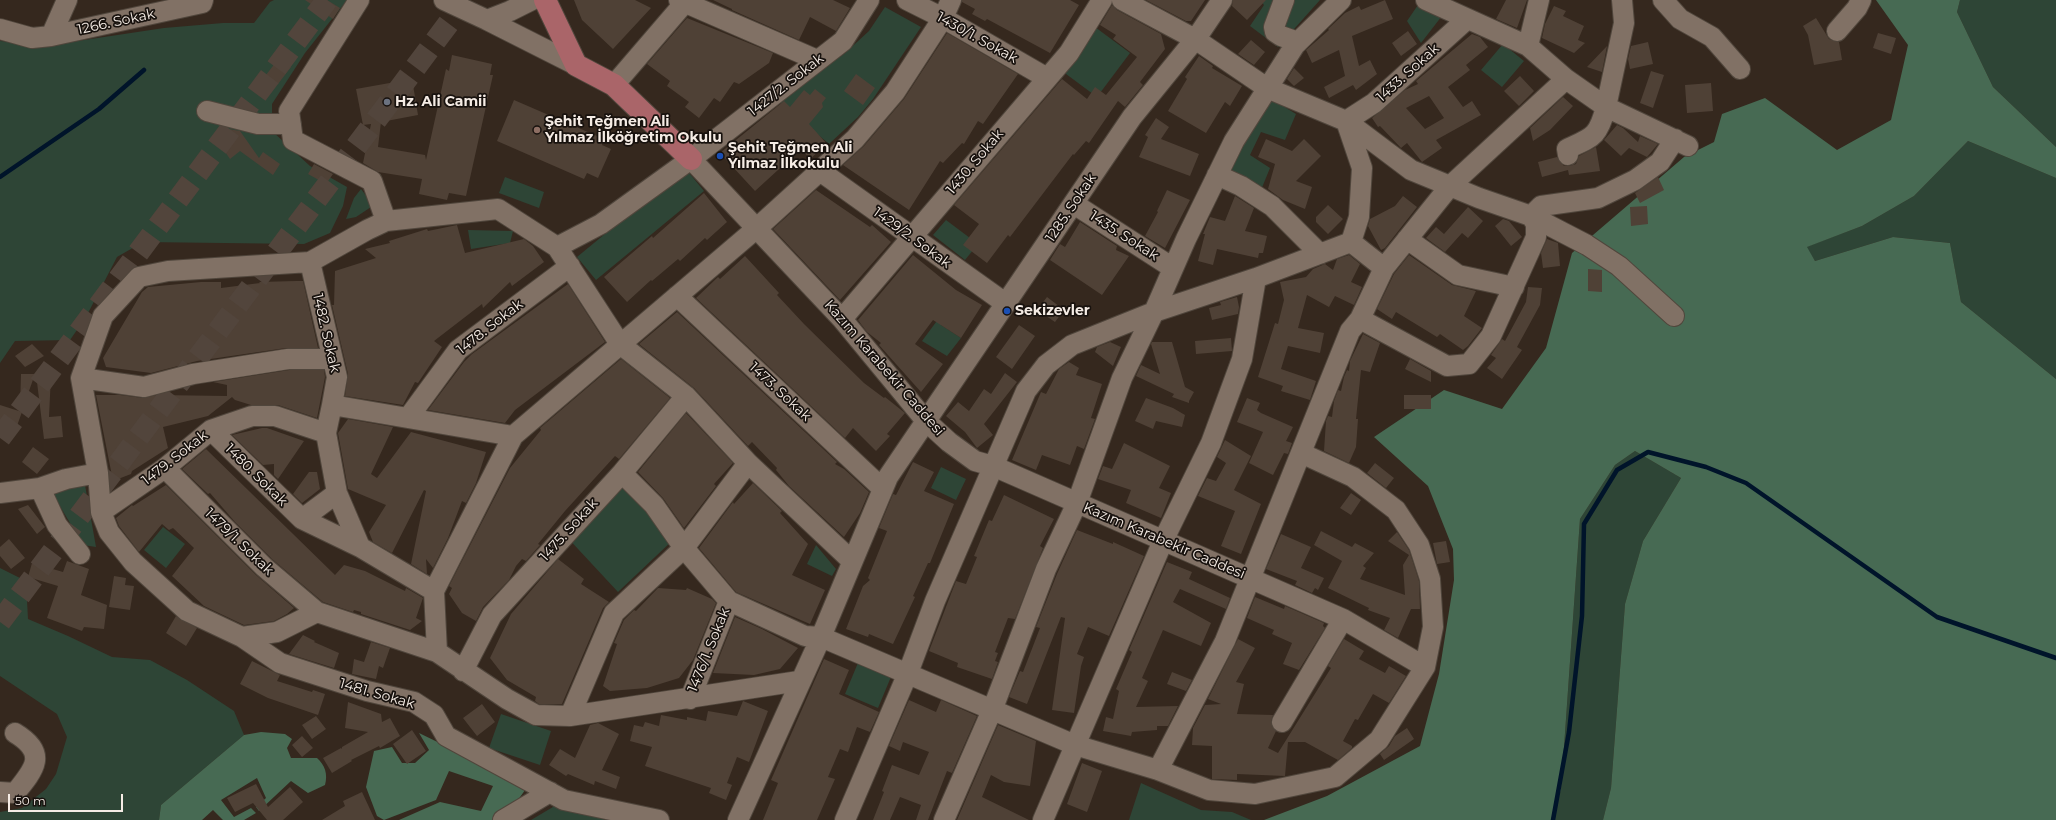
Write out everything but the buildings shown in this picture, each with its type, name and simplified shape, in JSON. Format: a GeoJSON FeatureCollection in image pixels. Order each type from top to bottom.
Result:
{"type":"FeatureCollection","features":[{"type":"Feature","properties":{"kind":"main road"},"geometry":{"type":"LineString","coordinates":[[545,0],[576,65]]}},
{"type":"Feature","properties":{"kind":"main road","name":"Kazım Karabekir Caddesi"},"geometry":{"type":"LineString","coordinates":[[576,65],[614,85],[691,159]]}},
{"type":"Feature","properties":{"kind":"street"},"geometry":{"type":"LineString","coordinates":[[51,36],[67,0]]}},
{"type":"Feature","properties":{"kind":"street"},"geometry":{"type":"LineString","coordinates":[[359,0],[289,111],[293,140],[372,181],[386,221]]}},
{"type":"Feature","properties":{"kind":"street"},"geometry":{"type":"LineString","coordinates":[[444,0],[576,65]]}},
{"type":"Feature","properties":{"kind":"street"},"geometry":{"type":"LineString","coordinates":[[487,20],[532,0]]}},
{"type":"Feature","properties":{"kind":"street","name":"1427/2. Sokak"},"geometry":{"type":"LineString","coordinates":[[557,247],[601,224],[691,159],[843,41],[869,0]]}},
{"type":"Feature","properties":{"kind":"street","name":"1430/1. Sokak"},"geometry":{"type":"LineString","coordinates":[[907,0],[943,18],[1047,78]]}},
{"type":"Feature","properties":{"kind":"street"},"geometry":{"type":"LineString","coordinates":[[437,652],[434,591],[514,436],[757,228],[855,139],[895,92],[943,18],[951,0]]}},
{"type":"Feature","properties":{"kind":"street","name":"1430. Sokak"},"geometry":{"type":"LineString","coordinates":[[842,319],[1069,53],[1102,0]]}},
{"type":"Feature","properties":{"kind":"street"},"geometry":{"type":"LineString","coordinates":[[1122,0],[1195,40],[1267,88],[1346,121],[1411,170],[1531,216],[1587,245],[1619,266],[1674,316]]}},
{"type":"Feature","properties":{"kind":"street","name":"1285. Sokak"},"geometry":{"type":"LineString","coordinates":[[738,820],[799,681],[821,637],[888,477],[1132,117],[1195,40],[1222,0]]}},
{"type":"Feature","properties":{"kind":"street"},"geometry":{"type":"LineString","coordinates":[[1284,0],[1274,27],[1275,32],[1298,42]]}},
{"type":"Feature","properties":{"kind":"street"},"geometry":{"type":"LineString","coordinates":[[944,820],[992,708],[1046,569],[1077,504],[1122,378],[1217,175],[1234,141],[1298,42],[1341,0]]}},
{"type":"Feature","properties":{"kind":"street"},"geometry":{"type":"LineString","coordinates":[[1426,0],[1466,20],[1528,46],[1566,79],[1606,107],[1682,143],[1660,162],[1635,180],[1598,198],[1542,206],[1531,216]]}},
{"type":"Feature","properties":{"kind":"street"},"geometry":{"type":"LineString","coordinates":[[1528,46],[1539,0]]}},
{"type":"Feature","properties":{"kind":"street"},"geometry":{"type":"LineString","coordinates":[[1568,155],[1567,149],[1584,143],[1602,122],[1624,23],[1622,0]]}},
{"type":"Feature","properties":{"kind":"street"},"geometry":{"type":"LineString","coordinates":[[1663,0],[1680,19],[1712,37],[1740,69]]}},
{"type":"Feature","properties":{"kind":"street"},"geometry":{"type":"LineString","coordinates":[[1837,31],[1858,8],[1861,0]]}},
{"type":"Feature","properties":{"kind":"street","name":"1266. Sokak"},"geometry":{"type":"LineString","coordinates":[[0,29],[32,38],[51,36],[206,1]]}},
{"type":"Feature","properties":{"kind":"street"},"geometry":{"type":"LineString","coordinates":[[614,85],[683,1],[817,60]]}},
{"type":"Feature","properties":{"kind":"street","name":"1433. Sokak"},"geometry":{"type":"LineString","coordinates":[[1346,121],[1374,103],[1466,20]]}},
{"type":"Feature","properties":{"kind":"street"},"geometry":{"type":"LineString","coordinates":[[1158,770],[1225,640],[1350,331],[1360,319],[1384,268],[1450,186],[1566,79]]}},
{"type":"Feature","properties":{"kind":"street"},"geometry":{"type":"LineString","coordinates":[[207,111],[258,124],[291,124]]}},
{"type":"Feature","properties":{"kind":"street"},"geometry":{"type":"LineString","coordinates":[[1346,121],[1362,168],[1359,217],[1351,242]]}},
{"type":"Feature","properties":{"kind":"street","name":"Kazım Karabekir Caddesi"},"geometry":{"type":"LineString","coordinates":[[691,159],[842,319],[926,421],[949,442],[975,461],[993,466],[1343,619],[1425,667]]}},
{"type":"Feature","properties":{"kind":"street","name":"1429/2. Sokak"},"geometry":{"type":"LineString","coordinates":[[820,171],[1005,304]]}},
{"type":"Feature","properties":{"kind":"street"},"geometry":{"type":"LineString","coordinates":[[1217,175],[1241,186],[1272,206],[1320,254]]}},
{"type":"Feature","properties":{"kind":"street","name":"1435. Sokak"},"geometry":{"type":"LineString","coordinates":[[1074,204],[1173,268]]}},
{"type":"Feature","properties":{"kind":"street"},"geometry":{"type":"LineString","coordinates":[[100,512],[98,473],[81,378],[103,316],[139,277],[168,271],[310,262],[386,221],[498,209],[557,247],[620,344],[686,396],[748,463],[852,561]]}},
{"type":"Feature","properties":{"kind":"street"},"geometry":{"type":"LineString","coordinates":[[1360,319],[1447,366],[1469,364],[1491,336],[1536,237],[1536,224],[1531,216]]}},
{"type":"Feature","properties":{"kind":"street"},"geometry":{"type":"LineString","coordinates":[[1407,239],[1458,275],[1514,287]]}},
{"type":"Feature","properties":{"kind":"street"},"geometry":{"type":"LineString","coordinates":[[844,820],[908,673],[935,601],[1026,390],[1046,365],[1072,345],[1154,312],[1256,278],[1351,242]]}},
{"type":"Feature","properties":{"kind":"street"},"geometry":{"type":"LineString","coordinates":[[1351,242],[1384,268]]}},
{"type":"Feature","properties":{"kind":"street","name":"1482. Sokak"},"geometry":{"type":"LineString","coordinates":[[310,262],[337,377],[326,433]]}},
{"type":"Feature","properties":{"kind":"street","name":"1478. Sokak"},"geometry":{"type":"LineString","coordinates":[[408,418],[458,350],[570,266]]}},
{"type":"Feature","properties":{"kind":"street"},"geometry":{"type":"LineString","coordinates":[[1043,820],[1163,541],[1211,443],[1242,359],[1256,278]]}},
{"type":"Feature","properties":{"kind":"street","name":"1473. Sokak"},"geometry":{"type":"LineString","coordinates":[[677,296],[883,488]]}},
{"type":"Feature","properties":{"kind":"street"},"geometry":{"type":"LineString","coordinates":[[81,378],[144,386],[193,374],[288,359],[332,359]]}},
{"type":"Feature","properties":{"kind":"street","name":"1475. Sokak"},"geometry":{"type":"LineString","coordinates":[[462,670],[492,615],[622,473],[686,396]]}},
{"type":"Feature","properties":{"kind":"street"},"geometry":{"type":"LineString","coordinates":[[332,405],[514,436]]}},
{"type":"Feature","properties":{"kind":"street","name":"1479. Sokak"},"geometry":{"type":"LineString","coordinates":[[100,512],[165,468],[211,430],[252,416],[275,416],[326,433]]}},
{"type":"Feature","properties":{"kind":"street","name":"1480. Sokak"},"geometry":{"type":"LineString","coordinates":[[211,430],[302,520],[360,547],[434,591]]}},
{"type":"Feature","properties":{"kind":"street"},"geometry":{"type":"LineString","coordinates":[[326,433],[337,492],[360,547]]}},
{"type":"Feature","properties":{"kind":"street"},"geometry":{"type":"LineString","coordinates":[[622,473],[654,505],[684,548],[729,601],[805,636],[821,637],[992,708],[1075,745],[1158,770],[1209,790],[1255,794],[1335,777],[1379,740],[1425,667],[1433,627],[1430,579],[1419,545],[1396,510],[1376,493],[1353,477],[1301,453]]}},
{"type":"Feature","properties":{"kind":"street"},"geometry":{"type":"LineString","coordinates":[[570,716],[614,613],[684,548],[748,463]]}},
{"type":"Feature","properties":{"kind":"street","name":"1479/1. Sokak"},"geometry":{"type":"LineString","coordinates":[[165,468],[264,567],[317,612]]}},
{"type":"Feature","properties":{"kind":"street"},"geometry":{"type":"LineString","coordinates":[[0,493],[40,488],[66,479],[98,473]]}},
{"type":"Feature","properties":{"kind":"street"},"geometry":{"type":"LineString","coordinates":[[40,488],[57,525],[80,554]]}},
{"type":"Feature","properties":{"kind":"street"},"geometry":{"type":"LineString","coordinates":[[302,520],[337,492]]}},
{"type":"Feature","properties":{"kind":"street","name":"1481. Sokak"},"geometry":{"type":"LineString","coordinates":[[100,512],[109,532],[133,562],[187,611],[242,638],[280,663],[367,691],[414,702],[434,715],[446,736],[557,796],[659,820]]}},
{"type":"Feature","properties":{"kind":"street","name":"1476/1. Sokak"},"geometry":{"type":"LineString","coordinates":[[690,699],[729,601]]}},
{"type":"Feature","properties":{"kind":"street"},"geometry":{"type":"LineString","coordinates":[[242,638],[277,632],[317,612],[437,652],[462,670],[536,715],[570,716],[690,699],[799,681]]}},
{"type":"Feature","properties":{"kind":"street"},"geometry":{"type":"LineString","coordinates":[[1282,722],[1343,619]]}},
{"type":"Feature","properties":{"kind":"street"},"geometry":{"type":"LineString","coordinates":[[0,792],[15,793],[30,775],[35,761],[35,751],[29,741],[15,733]]}},
{"type":"Feature","properties":{"kind":"street"},"geometry":{"type":"LineString","coordinates":[[503,820],[557,796]]}},
{"type":"Feature","properties":{"kind":"green space"},"geometry":{"type":"Polygon","coordinates":[[[274,0],[347,0],[305,53],[272,104],[272,131],[310,166],[347,187],[343,206],[330,233],[304,244],[143,242],[117,257],[86,317],[70,340],[15,341],[0,363],[0,41],[51,45],[164,28],[223,23],[254,23],[270,2],[274,0]]]}},
{"type":"Feature","properties":{"kind":"green space"},"geometry":{"type":"Polygon","coordinates":[[[1260,0],[1320,0],[1278,47],[1250,26],[1264,5],[1260,0]]]}},
{"type":"Feature","properties":{"kind":"green space"},"geometry":{"type":"Polygon","coordinates":[[[1876,0],[1960,0],[1957,12],[1993,87],[2056,147],[2056,178],[1968,141],[1914,196],[1862,226],[1807,247],[1815,261],[1893,237],[1950,243],[1961,302],[2056,379],[2056,820],[1603,820],[1611,788],[1625,604],[1643,541],[1681,478],[1635,451],[1615,465],[1580,519],[1561,790],[1551,820],[1264,820],[1327,796],[1420,746],[1439,674],[1454,580],[1453,549],[1428,486],[1374,437],[1444,390],[1502,409],[1546,348],[1572,253],[1684,157],[1714,142],[1722,114],[1765,98],[1837,150],[1891,120],[1908,45],[1876,0]]]}},
{"type":"Feature","properties":{"kind":"green space"},"geometry":{"type":"Polygon","coordinates":[[[1960,0],[2056,0],[2056,147],[1993,87],[1957,12],[1960,0]]]}},
{"type":"Feature","properties":{"kind":"green space"},"geometry":{"type":"Polygon","coordinates":[[[1420,2],[1445,12],[1421,43],[1407,21],[1420,2]]]}},
{"type":"Feature","properties":{"kind":"green space"},"geometry":{"type":"Polygon","coordinates":[[[885,7],[921,27],[873,99],[858,117],[829,144],[778,101],[844,54],[869,31],[885,7]]]}},
{"type":"Feature","properties":{"kind":"green space"},"geometry":{"type":"Polygon","coordinates":[[[1095,27],[1130,53],[1097,97],[1062,71],[1095,27]]]}},
{"type":"Feature","properties":{"kind":"green space"},"geometry":{"type":"Polygon","coordinates":[[[1503,44],[1524,61],[1502,87],[1481,70],[1503,44]]]}},
{"type":"Feature","properties":{"kind":"green space"},"geometry":{"type":"Polygon","coordinates":[[[1265,95],[1296,114],[1285,140],[1261,132],[1250,155],[1270,168],[1261,190],[1225,173],[1265,95]]]}},
{"type":"Feature","properties":{"kind":"green space"},"geometry":{"type":"Polygon","coordinates":[[[1968,141],[2056,178],[2056,379],[1961,302],[1950,243],[1893,237],[1815,261],[1806,247],[1862,226],[1914,196],[1968,141]]]}},
{"type":"Feature","properties":{"kind":"green space"},"geometry":{"type":"Polygon","coordinates":[[[685,168],[704,191],[596,280],[577,257],[685,168]]]}},
{"type":"Feature","properties":{"kind":"green space"},"geometry":{"type":"Polygon","coordinates":[[[505,177],[544,192],[539,208],[499,193],[505,177]]]}},
{"type":"Feature","properties":{"kind":"green space"},"geometry":{"type":"Polygon","coordinates":[[[361,189],[367,197],[371,207],[356,217],[346,219],[354,198],[361,189]]]}},
{"type":"Feature","properties":{"kind":"green space"},"geometry":{"type":"Polygon","coordinates":[[[946,220],[978,244],[965,260],[933,235],[946,220]]]}},
{"type":"Feature","properties":{"kind":"green space"},"geometry":{"type":"Polygon","coordinates":[[[468,230],[513,231],[510,243],[471,249],[468,230]]]}},
{"type":"Feature","properties":{"kind":"green space"},"geometry":{"type":"Polygon","coordinates":[[[942,314],[941,325],[961,338],[947,356],[922,341],[942,314]]]}},
{"type":"Feature","properties":{"kind":"green space"},"geometry":{"type":"Polygon","coordinates":[[[1635,451],[1681,478],[1643,541],[1625,604],[1611,788],[1603,820],[1551,820],[1561,790],[1580,519],[1615,465],[1635,451]]]}},
{"type":"Feature","properties":{"kind":"green space"},"geometry":{"type":"Polygon","coordinates":[[[941,467],[966,479],[956,500],[931,488],[941,467]]]}},
{"type":"Feature","properties":{"kind":"green space"},"geometry":{"type":"Polygon","coordinates":[[[621,483],[673,540],[618,592],[565,535],[621,483]]]}},
{"type":"Feature","properties":{"kind":"green space"},"geometry":{"type":"Polygon","coordinates":[[[85,485],[96,547],[83,545],[51,491],[85,485]]]}},
{"type":"Feature","properties":{"kind":"green space"},"geometry":{"type":"Polygon","coordinates":[[[163,527],[185,544],[166,568],[144,550],[163,527]]]}},
{"type":"Feature","properties":{"kind":"green space"},"geometry":{"type":"Polygon","coordinates":[[[816,545],[836,569],[832,576],[807,564],[816,545]]]}},
{"type":"Feature","properties":{"kind":"green space"},"geometry":{"type":"Polygon","coordinates":[[[0,568],[26,581],[28,619],[112,657],[150,660],[187,680],[234,711],[244,735],[161,805],[159,820],[0,820],[0,812],[22,808],[46,789],[56,774],[67,737],[57,714],[0,676],[0,568]]]}},
{"type":"Feature","properties":{"kind":"green space"},"geometry":{"type":"Polygon","coordinates":[[[860,658],[893,672],[878,708],[845,694],[860,658]]]}},
{"type":"Feature","properties":{"kind":"green space"},"geometry":{"type":"Polygon","coordinates":[[[501,714],[551,731],[540,765],[489,748],[501,714]]]}},
{"type":"Feature","properties":{"kind":"green space"},"geometry":{"type":"Polygon","coordinates":[[[261,732],[285,734],[292,739],[287,748],[291,758],[317,758],[325,770],[325,785],[308,793],[291,781],[259,811],[256,807],[266,798],[257,778],[221,800],[234,817],[251,808],[256,813],[244,820],[223,820],[213,810],[202,820],[159,820],[161,805],[244,735],[261,732]]]}},
{"type":"Feature","properties":{"kind":"green space"},"geometry":{"type":"Polygon","coordinates":[[[419,733],[528,786],[510,811],[494,820],[399,820],[440,802],[481,811],[493,786],[449,771],[436,800],[384,820],[377,816],[366,787],[374,751],[392,747],[402,763],[415,763],[429,750],[419,733]]]}},
{"type":"Feature","properties":{"kind":"green space"},"geometry":{"type":"Polygon","coordinates":[[[1141,783],[1201,810],[1232,812],[1251,820],[1129,820],[1141,783]]]}},
{"type":"Feature","properties":{"kind":"green space"},"geometry":{"type":"Polygon","coordinates":[[[558,804],[606,820],[531,820],[558,804]]]}},
{"type":"Feature","properties":{"kind":"waterway"},"geometry":{"type":"LineString","coordinates":[[0,177],[99,109],[144,70]]}},
{"type":"Feature","properties":{"kind":"waterway"},"geometry":{"type":"LineString","coordinates":[[1553,820],[1569,732],[1582,616],[1584,524],[1617,470],[1648,452],[1706,467],[1746,483],[1937,617],[2056,658]]}},
{"type":"Feature","properties":{"kind":"tunnel"},"geometry":{"type":"LineString","coordinates":[[0,438],[327,0]]}},
{"type":"Feature","properties":{"kind":"tunnel"},"geometry":{"type":"LineString","coordinates":[[0,622],[466,0]]}},
{"type":"Feature","properties":{"kind":"place","name":"Hz. Ali Camii"},"geometry":{"type":"Point","coordinates":[387,102]}},
{"type":"Feature","properties":{"kind":"place","name":"Şehit Teğmen Ali Yılmaz İlköğretim Okulu"},"geometry":{"type":"Point","coordinates":[537,130]}},
{"type":"Feature","properties":{"kind":"place","name":"Şehit Teğmen Ali Yılmaz İlkokulu"},"geometry":{"type":"Point","coordinates":[720,156]}},
{"type":"Feature","properties":{"kind":"place","name":"Sekizevler"},"geometry":{"type":"Point","coordinates":[1007,311]}}]}
